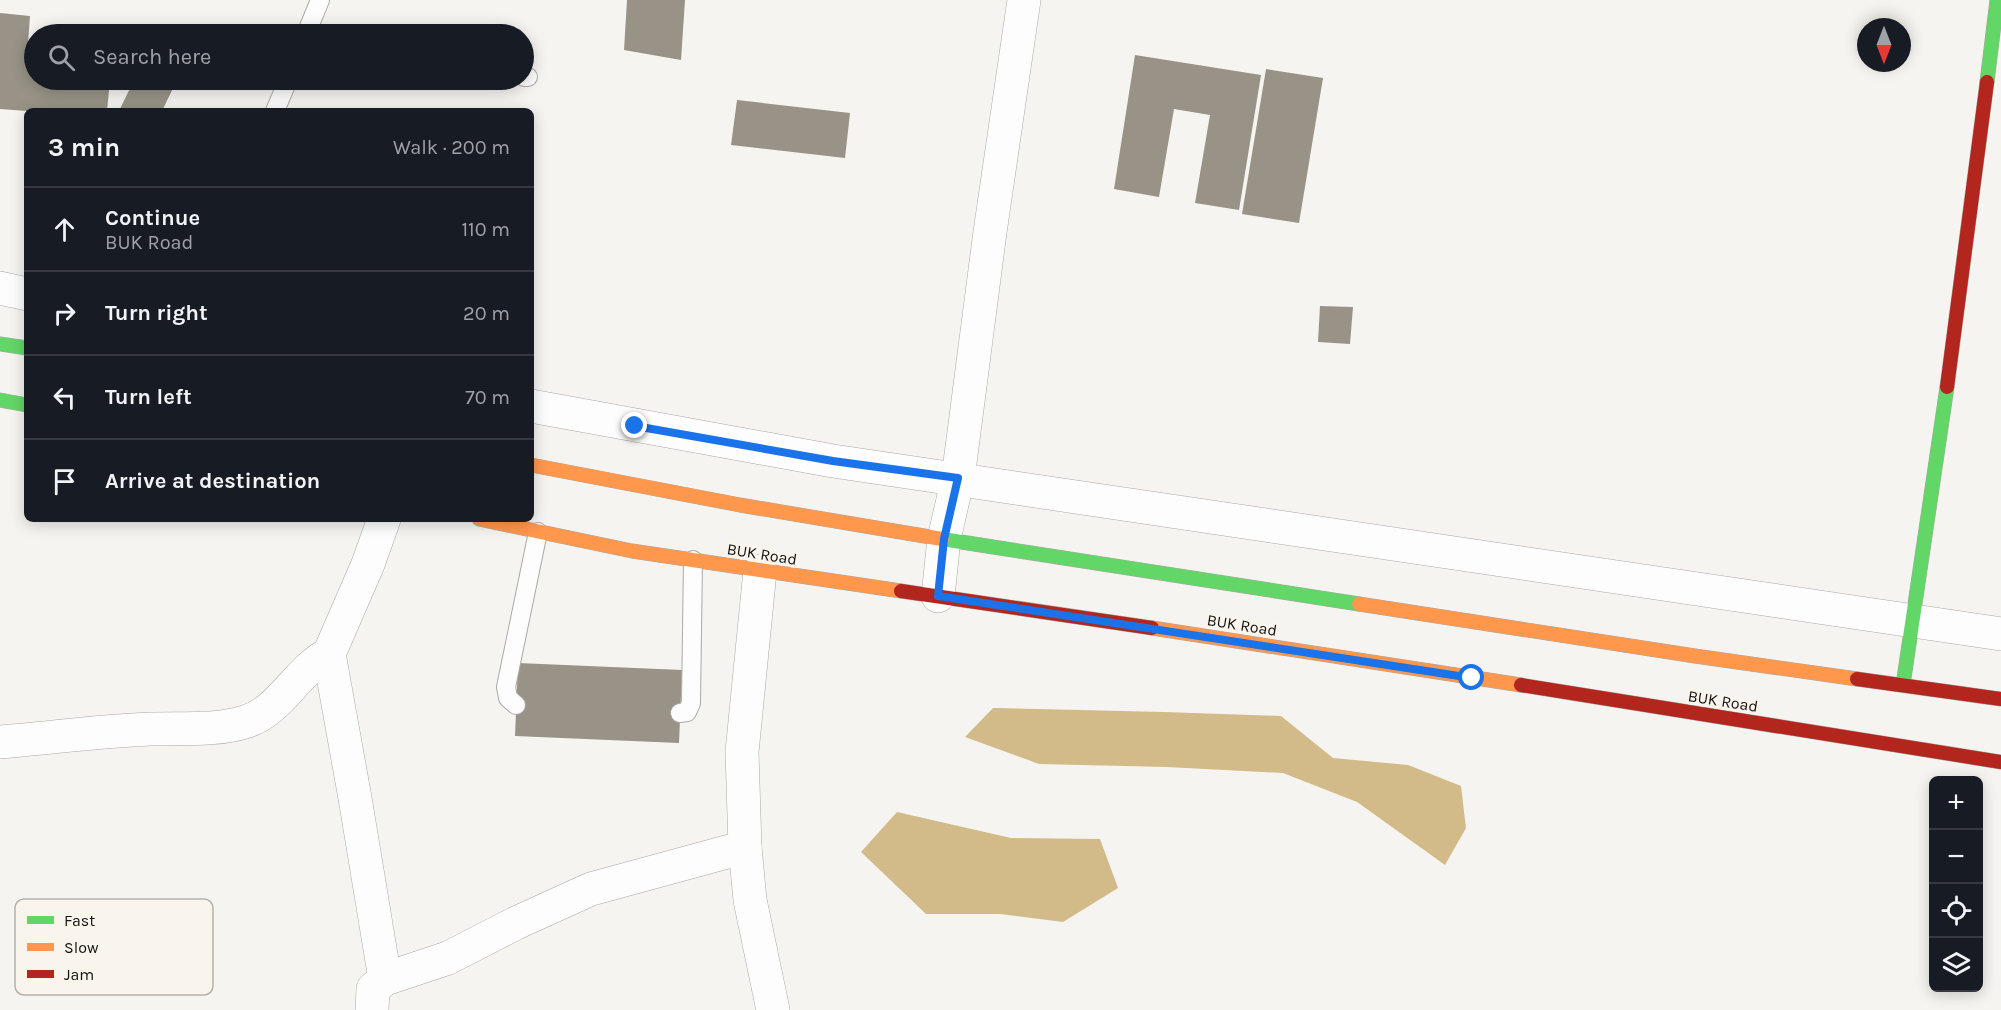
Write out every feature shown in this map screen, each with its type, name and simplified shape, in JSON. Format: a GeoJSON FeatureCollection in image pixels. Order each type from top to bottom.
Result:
{"type":"FeatureCollection","features":[{"type":"Feature","properties":{"kind":"main road"},"geometry":{"type":"LineString","coordinates":[[1903,685],[1926,623],[1953,340],[1997,0]]}},
{"type":"Feature","properties":{"kind":"main road"},"geometry":{"type":"LineString","coordinates":[[0,344],[24,348]]}},
{"type":"Feature","properties":{"kind":"main road"},"geometry":{"type":"LineString","coordinates":[[0,400],[24,404]]}},
{"type":"Feature","properties":{"kind":"main road"},"geometry":{"type":"LineString","coordinates":[[534,466],[740,505],[944,539],[1683,654],[2001,699]]}},
{"type":"Feature","properties":{"kind":"main road","name":"BUK Road"},"geometry":{"type":"LineString","coordinates":[[493,522],[632,551],[1331,655],[2001,762]]}},
{"type":"Feature","properties":{"kind":"street"},"geometry":{"type":"LineString","coordinates":[[938,596],[944,539],[958,478],[990,232],[1024,0]]}},
{"type":"Feature","properties":{"kind":"street"},"geometry":{"type":"LineString","coordinates":[[0,288],[24,293]]}},
{"type":"Feature","properties":{"kind":"street"},"geometry":{"type":"LineString","coordinates":[[534,407],[833,461],[1999,634]]}},
{"type":"Feature","properties":{"kind":"street"},"geometry":{"type":"LineString","coordinates":[[383,522],[368,564],[329,654],[361,831],[384,979]]}},
{"type":"Feature","properties":{"kind":"street"},"geometry":{"type":"LineString","coordinates":[[760,570],[742,752],[745,847],[750,900],[773,1010]]}},
{"type":"Feature","properties":{"kind":"street"},"geometry":{"type":"LineString","coordinates":[[0,742],[147,729],[212,727],[245,722],[262,714],[315,661],[329,654]]}},
{"type":"Feature","properties":{"kind":"street"},"geometry":{"type":"LineString","coordinates":[[372,1010],[373,989],[384,979],[448,958],[516,923],[591,889],[745,847]]}},
{"type":"Feature","properties":{"kind":"lane"},"geometry":{"type":"LineString","coordinates":[[310,24],[320,0]]}},
{"type":"Feature","properties":{"kind":"lane"},"geometry":{"type":"LineString","coordinates":[[276,108],[284,90]]}},
{"type":"Feature","properties":{"kind":"lane"},"geometry":{"type":"LineString","coordinates":[[516,705],[507,698],[506,687],[538,532]]}},
{"type":"Feature","properties":{"kind":"lane"},"geometry":{"type":"LineString","coordinates":[[680,713],[687,712],[691,703],[693,560]]}},
{"type":"Feature","properties":{"kind":"shaded area"},"geometry":{"type":"Polygon","coordinates":[[[993,708],[1281,716],[1333,758],[1408,765],[1461,786],[1466,828],[1445,865],[1357,802],[1283,773],[1039,764],[965,737],[993,708]]]}},
{"type":"Feature","properties":{"kind":"shaded area"},"geometry":{"type":"Polygon","coordinates":[[[897,812],[1011,838],[1100,839],[1118,888],[1063,922],[1000,914],[926,914],[861,852],[897,812]]]}},
{"type":"Feature","properties":{"kind":"building"},"geometry":{"type":"Polygon","coordinates":[[[627,0],[685,0],[681,60],[624,50],[627,0]]]}},
{"type":"Feature","properties":{"kind":"building"},"geometry":{"type":"Polygon","coordinates":[[[0,13],[30,16],[29,24],[24,24],[24,90],[109,90],[107,108],[24,108],[24,111],[0,109],[0,13]]]}},
{"type":"Feature","properties":{"kind":"building"},"geometry":{"type":"Polygon","coordinates":[[[1135,55],[1261,75],[1239,210],[1195,203],[1210,115],[1174,109],[1159,197],[1114,189],[1135,55]]]}},
{"type":"Feature","properties":{"kind":"building"},"geometry":{"type":"Polygon","coordinates":[[[1266,69],[1323,78],[1299,223],[1242,214],[1266,69]]]}},
{"type":"Feature","properties":{"kind":"building"},"geometry":{"type":"Polygon","coordinates":[[[129,90],[172,90],[163,108],[120,108],[129,90]]]}},
{"type":"Feature","properties":{"kind":"building"},"geometry":{"type":"Polygon","coordinates":[[[737,100],[850,113],[845,158],[731,145],[737,100]]]}},
{"type":"Feature","properties":{"kind":"building"},"geometry":{"type":"Polygon","coordinates":[[[1320,306],[1353,307],[1350,344],[1318,342],[1320,306]]]}},
{"type":"Feature","properties":{"kind":"building"},"geometry":{"type":"Polygon","coordinates":[[[518,663],[682,670],[679,743],[515,736],[518,663]]]}},
{"type":"Feature","properties":{"kind":"traffic: fast"},"geometry":{"type":"LineString","coordinates":[[1987,82],[1997,0]]}},
{"type":"Feature","properties":{"kind":"traffic: fast"},"geometry":{"type":"LineString","coordinates":[[0,344],[24,348]]}},
{"type":"Feature","properties":{"kind":"traffic: fast"},"geometry":{"type":"LineString","coordinates":[[1903,685],[1947,387]]}},
{"type":"Feature","properties":{"kind":"traffic: fast"},"geometry":{"type":"LineString","coordinates":[[0,400],[24,404]]}},
{"type":"Feature","properties":{"kind":"traffic: fast"},"geometry":{"type":"LineString","coordinates":[[942,539],[1359,604]]}},
{"type":"Feature","properties":{"kind":"traffic: slow"},"geometry":{"type":"LineString","coordinates":[[534,466],[740,505],[942,539]]}},
{"type":"Feature","properties":{"kind":"traffic: slow"},"geometry":{"type":"LineString","coordinates":[[493,522],[632,551],[901,591]]}},
{"type":"Feature","properties":{"kind":"traffic: slow"},"geometry":{"type":"LineString","coordinates":[[1359,604],[1857,679]]}},
{"type":"Feature","properties":{"kind":"traffic: slow"},"geometry":{"type":"LineString","coordinates":[[1152,628],[1521,685]]}},
{"type":"Feature","properties":{"kind":"traffic: jam"},"geometry":{"type":"LineString","coordinates":[[1947,387],[1987,82]]}},
{"type":"Feature","properties":{"kind":"traffic: jam"},"geometry":{"type":"LineString","coordinates":[[901,591],[1152,628]]}},
{"type":"Feature","properties":{"kind":"traffic: jam"},"geometry":{"type":"LineString","coordinates":[[1857,679],[2001,699]]}},
{"type":"Feature","properties":{"kind":"traffic: jam"},"geometry":{"type":"LineString","coordinates":[[1521,685],[2001,762]]}},
{"type":"Feature","properties":{"kind":"route"},"geometry":{"type":"LineString","coordinates":[[635,426],[833,461],[958,478],[944,539],[938,596],[1472,678]]}}]}
